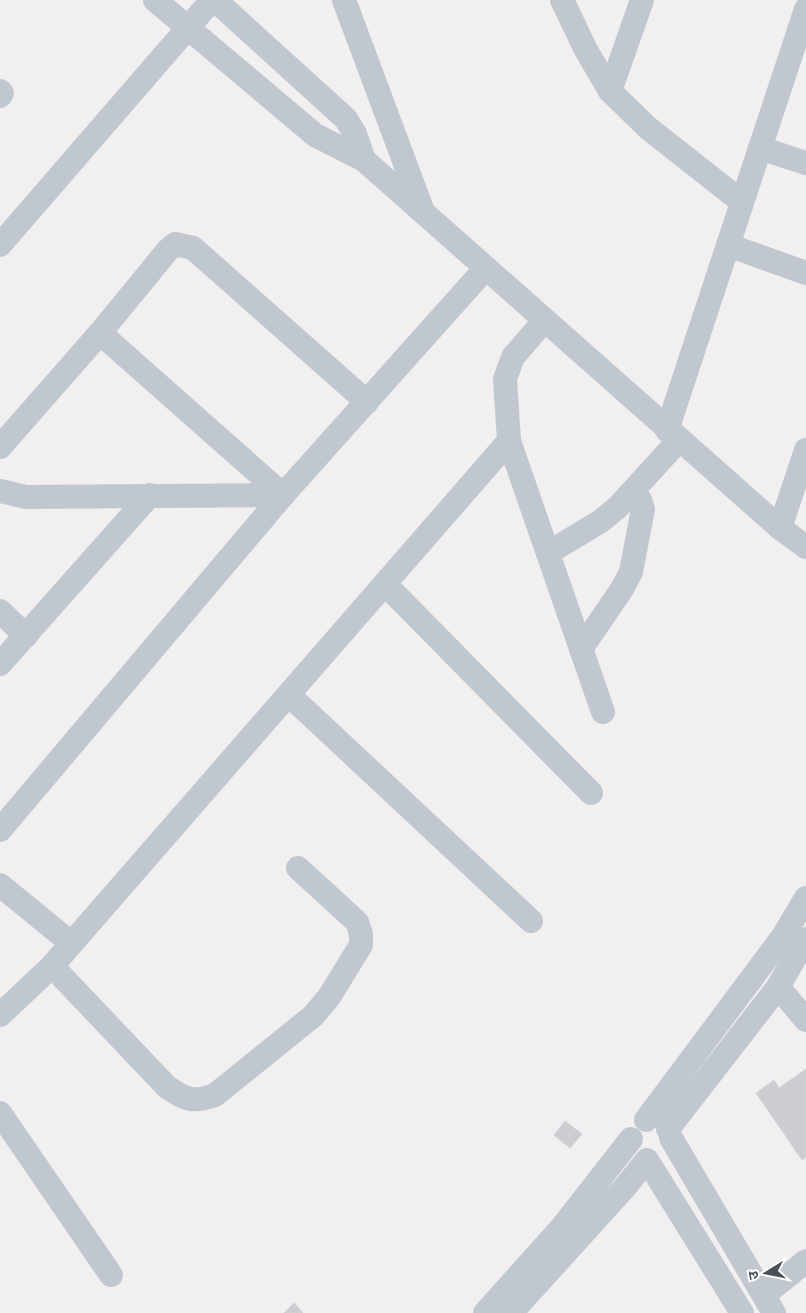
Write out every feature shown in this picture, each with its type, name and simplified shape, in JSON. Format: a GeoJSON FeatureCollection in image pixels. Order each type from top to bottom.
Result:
{"type":"FeatureCollection","features":[{"type":"Feature","properties":{"kind":"street"},"geometry":{"type":"LineString","coordinates":[[155,0],[315,135],[364,160],[673,435],[780,528],[806,547]]}},
{"type":"Feature","properties":{"kind":"street"},"geometry":{"type":"LineString","coordinates":[[0,245],[213,0],[346,118],[355,134],[364,160]]}},
{"type":"Feature","properties":{"kind":"street"},"geometry":{"type":"LineString","coordinates":[[344,0],[424,214]]}},
{"type":"Feature","properties":{"kind":"street"},"geometry":{"type":"LineString","coordinates":[[562,0],[586,50],[610,91],[648,128],[742,202]]}},
{"type":"Feature","properties":{"kind":"street"},"geometry":{"type":"LineString","coordinates":[[610,91],[642,0]]}},
{"type":"Feature","properties":{"kind":"street"},"geometry":{"type":"LineString","coordinates":[[548,553],[602,520],[633,493],[673,435],[742,202],[760,148],[800,47],[806,9]]}},
{"type":"Feature","properties":{"kind":"street"},"geometry":{"type":"LineString","coordinates":[[0,91],[2,93],[0,96]]}},
{"type":"Feature","properties":{"kind":"street"},"geometry":{"type":"LineString","coordinates":[[760,148],[806,163]]}},
{"type":"Feature","properties":{"kind":"street"},"geometry":{"type":"LineString","coordinates":[[0,447],[175,244],[193,248],[366,402]]}},
{"type":"Feature","properties":{"kind":"street"},"geometry":{"type":"LineString","coordinates":[[728,245],[806,272]]}},
{"type":"Feature","properties":{"kind":"street"},"geometry":{"type":"LineString","coordinates":[[0,830],[283,495],[485,269]]}},
{"type":"Feature","properties":{"kind":"street"},"geometry":{"type":"LineString","coordinates":[[544,321],[513,357],[505,378],[510,441],[603,712]]}},
{"type":"Feature","properties":{"kind":"street"},"geometry":{"type":"LineString","coordinates":[[100,333],[283,495]]}},
{"type":"Feature","properties":{"kind":"street"},"geometry":{"type":"LineString","coordinates":[[0,1016],[52,966],[510,441]]}},
{"type":"Feature","properties":{"kind":"street"},"geometry":{"type":"LineString","coordinates":[[780,528],[806,450]]}},
{"type":"Feature","properties":{"kind":"street"},"geometry":{"type":"LineString","coordinates":[[0,491],[26,497],[283,495]]}},
{"type":"Feature","properties":{"kind":"street"},"geometry":{"type":"LineString","coordinates":[[581,649],[622,589],[631,572],[643,509],[640,500],[633,493]]}},
{"type":"Feature","properties":{"kind":"street"},"geometry":{"type":"LineString","coordinates":[[0,664],[150,495]]}},
{"type":"Feature","properties":{"kind":"street"},"geometry":{"type":"LineString","coordinates":[[385,584],[591,793]]}},
{"type":"Feature","properties":{"kind":"street"},"geometry":{"type":"LineString","coordinates":[[0,611],[26,636]]}},
{"type":"Feature","properties":{"kind":"street"},"geometry":{"type":"LineString","coordinates":[[289,695],[532,921]]}},
{"type":"Feature","properties":{"kind":"street"},"geometry":{"type":"LineString","coordinates":[[52,966],[167,1087],[184,1098],[199,1101],[215,1095],[312,1016],[329,997],[360,944],[362,934],[357,922],[298,868]]}},
{"type":"Feature","properties":{"kind":"street"},"geometry":{"type":"LineString","coordinates":[[0,885],[71,943]]}},
{"type":"Feature","properties":{"kind":"street"},"geometry":{"type":"LineString","coordinates":[[485,1313],[563,1226],[631,1139],[636,1127],[646,1120],[784,935],[806,898]]}},
{"type":"Feature","properties":{"kind":"street"},"geometry":{"type":"LineString","coordinates":[[631,1139],[637,1155],[648,1160],[658,1159],[667,1153],[669,1134],[778,987],[806,939]]}},
{"type":"Feature","properties":{"kind":"street"},"geometry":{"type":"LineString","coordinates":[[778,987],[806,1020]]}},
{"type":"Feature","properties":{"kind":"street"},"geometry":{"type":"LineString","coordinates":[[0,1112],[110,1275]]}},
{"type":"Feature","properties":{"kind":"street"},"geometry":{"type":"LineString","coordinates":[[646,1120],[658,1121],[669,1134],[769,1304],[806,1261]]}},
{"type":"Feature","properties":{"kind":"street"},"geometry":{"type":"LineString","coordinates":[[511,1313],[648,1160]]}},
{"type":"Feature","properties":{"kind":"street"},"geometry":{"type":"LineString","coordinates":[[648,1160],[742,1313]]}},
{"type":"Feature","properties":{"kind":"building"},"geometry":{"type":"Polygon","coordinates":[[[806,1069],[806,1157],[802,1160],[756,1093],[774,1080],[779,1088],[806,1069]]]}},
{"type":"Feature","properties":{"kind":"building"},"geometry":{"type":"Polygon","coordinates":[[[565,1121],[582,1134],[570,1148],[554,1135],[565,1121]]]}},
{"type":"Feature","properties":{"kind":"building"},"geometry":{"type":"Polygon","coordinates":[[[294,1303],[303,1313],[284,1313],[294,1303]]]}}]}
